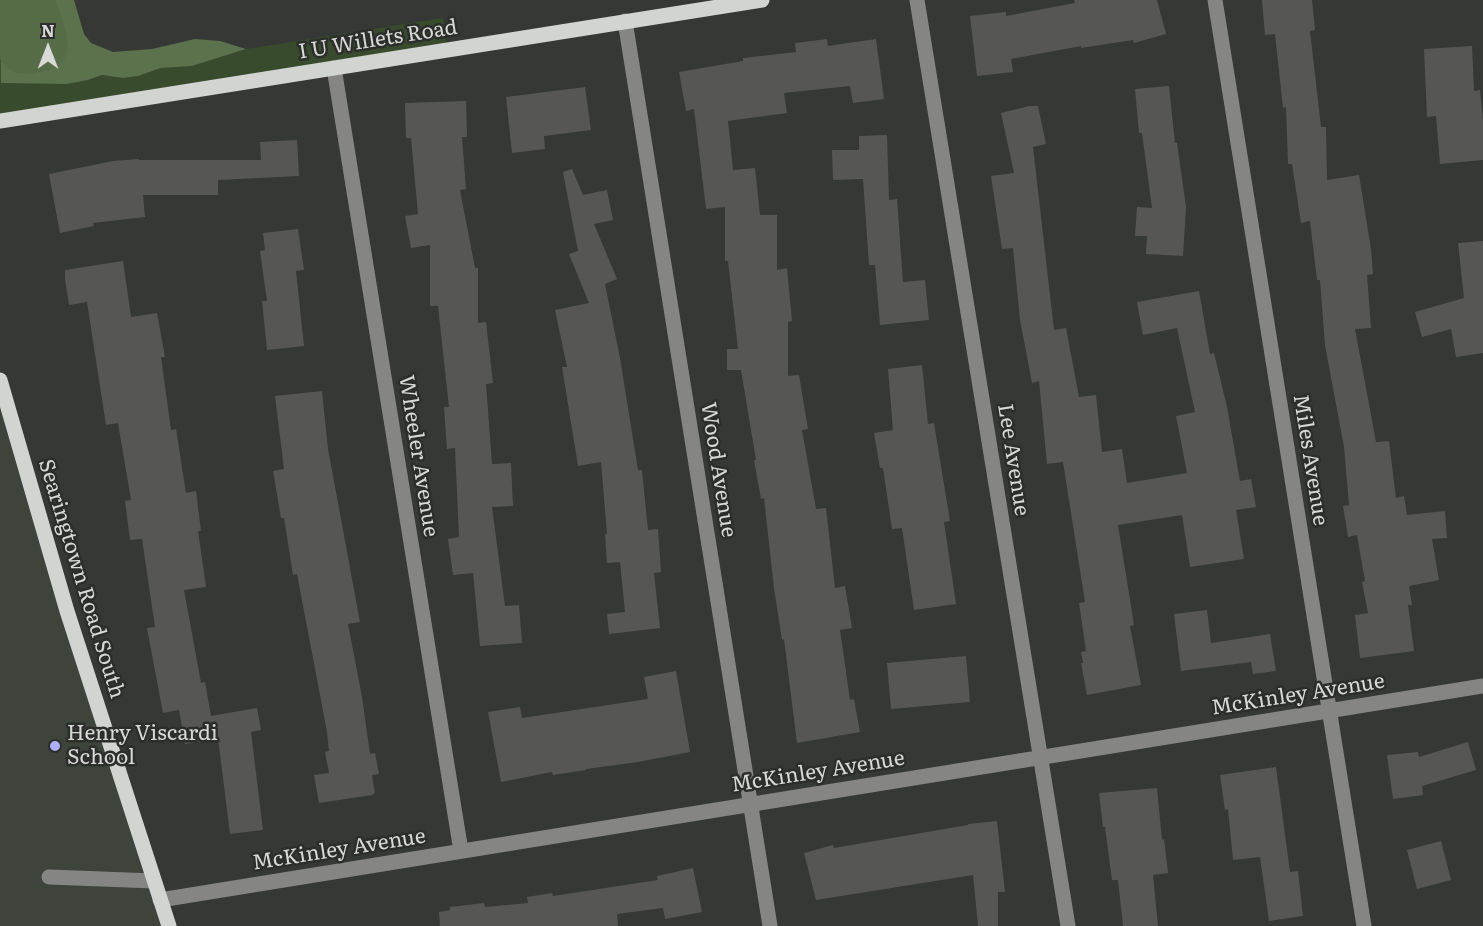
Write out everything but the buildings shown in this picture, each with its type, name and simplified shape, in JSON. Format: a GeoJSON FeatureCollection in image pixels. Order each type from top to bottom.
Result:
{"type":"FeatureCollection","features":[{"type":"Feature","properties":{"kind":"main road","name":"I U Willets Road"},"geometry":{"type":"LineString","coordinates":[[0,121],[762,0]]}},
{"type":"Feature","properties":{"kind":"main road","name":"Searingtown Road South"},"geometry":{"type":"LineString","coordinates":[[0,380],[67,611],[169,926]]}},
{"type":"Feature","properties":{"kind":"street","name":"Lee Avenue"},"geometry":{"type":"LineString","coordinates":[[917,0],[1068,926]]}},
{"type":"Feature","properties":{"kind":"street","name":"Miles Avenue"},"geometry":{"type":"LineString","coordinates":[[1215,0],[1364,926]]}},
{"type":"Feature","properties":{"kind":"street","name":"Wood Avenue"},"geometry":{"type":"LineString","coordinates":[[625,21],[770,926]]}},
{"type":"Feature","properties":{"kind":"street","name":"Wheeler Avenue"},"geometry":{"type":"LineString","coordinates":[[334,68],[461,851]]}},
{"type":"Feature","properties":{"kind":"street","name":"McKinley Avenue"},"geometry":{"type":"LineString","coordinates":[[160,900],[1483,686]]}},
{"type":"Feature","properties":{"kind":"street"},"geometry":{"type":"LineString","coordinates":[[49,878],[154,881]]}},
{"type":"Feature","properties":{"kind":"shaded area"},"geometry":{"type":"Polygon","coordinates":[[[0,0],[74,0],[89,80],[102,75],[123,78],[138,76],[161,68],[192,66],[246,49],[443,18],[446,43],[0,115],[0,0]]]}},
{"type":"Feature","properties":{"kind":"shaded area"},"geometry":{"type":"Polygon","coordinates":[[[0,0],[74,0],[84,34],[91,43],[113,52],[152,49],[195,39],[220,41],[246,49],[192,66],[161,68],[138,76],[123,78],[102,75],[66,84],[1,83],[0,0]]]}},
{"type":"Feature","properties":{"kind":"shaded area"},"geometry":{"type":"Polygon","coordinates":[[[0,0],[55,0],[65,27],[67,41],[66,54],[59,64],[46,71],[18,73],[4,64],[0,59],[0,0]]]}},
{"type":"Feature","properties":{"kind":"shaded area","name":"Henry Viscardi School"},"geometry":{"type":"Polygon","coordinates":[[[0,380],[169,926],[0,926],[0,380]]]}},
{"type":"Feature","properties":{"kind":"place","name":"Henry Viscardi School"},"geometry":{"type":"Point","coordinates":[55,746]}}]}
